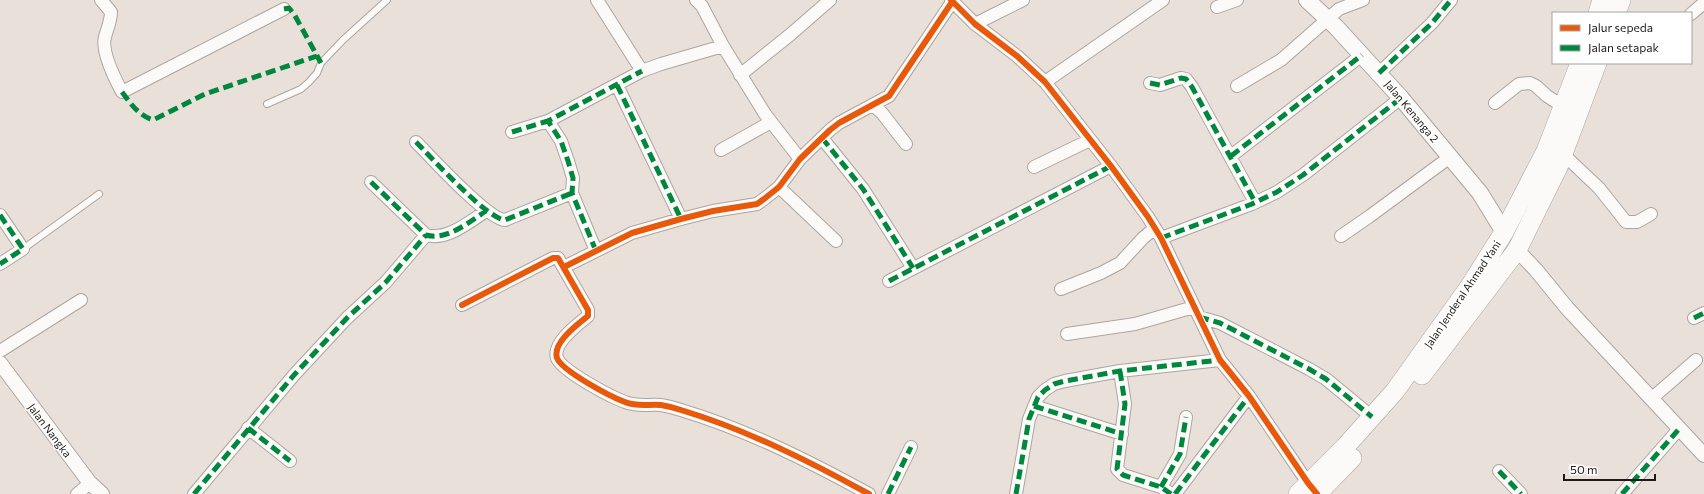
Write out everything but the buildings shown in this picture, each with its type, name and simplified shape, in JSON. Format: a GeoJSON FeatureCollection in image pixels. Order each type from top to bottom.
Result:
{"type":"FeatureCollection","features":[{"type":"Feature","properties":{"kind":"highway"},"geometry":{"type":"LineString","coordinates":[[1598,12],[1602,0]]}},
{"type":"Feature","properties":{"kind":"highway"},"geometry":{"type":"LineString","coordinates":[[1616,12],[1621,0]]}},
{"type":"Feature","properties":{"kind":"highway","name":"Jalan Jenderal Ahmad Yani"},"geometry":{"type":"LineString","coordinates":[[1310,491],[1344,447],[1395,390],[1427,348],[1470,286],[1504,232],[1546,151],[1580,64]]}},
{"type":"Feature","properties":{"kind":"highway","name":"Jalan Jenderal Ahmad Yani"},"geometry":{"type":"LineString","coordinates":[[1310,491],[1357,453],[1407,394],[1517,250],[1563,154],[1597,64]]}},
{"type":"Feature","properties":{"kind":"highway"},"geometry":{"type":"LineString","coordinates":[[1504,232],[1517,250]]}},
{"type":"Feature","properties":{"kind":"main road","name":"Jalan Kenanga 2"},"geometry":{"type":"LineString","coordinates":[[1307,0],[1327,18],[1402,98],[1480,193],[1504,232]]}},
{"type":"Feature","properties":{"kind":"street"},"geometry":{"type":"LineString","coordinates":[[102,0],[111,12],[104,38],[105,49],[115,78],[122,92],[284,9]]}},
{"type":"Feature","properties":{"kind":"street"},"geometry":{"type":"LineString","coordinates":[[597,0],[642,71]]}},
{"type":"Feature","properties":{"kind":"street"},"geometry":{"type":"LineString","coordinates":[[696,0],[708,17],[740,75],[771,122],[800,159]]}},
{"type":"Feature","properties":{"kind":"street"},"geometry":{"type":"LineString","coordinates":[[740,75],[830,0]]}},
{"type":"Feature","properties":{"kind":"street"},"geometry":{"type":"LineString","coordinates":[[975,24],[1023,0]]}},
{"type":"Feature","properties":{"kind":"street"},"geometry":{"type":"LineString","coordinates":[[1045,82],[1163,0]]}},
{"type":"Feature","properties":{"kind":"street"},"geometry":{"type":"LineString","coordinates":[[1217,7],[1237,0]]}},
{"type":"Feature","properties":{"kind":"street"},"geometry":{"type":"LineString","coordinates":[[1237,86],[1281,60],[1339,9],[1363,0]]}},
{"type":"Feature","properties":{"kind":"street"},"geometry":{"type":"LineString","coordinates":[[1379,73],[1432,23],[1451,0]]}},
{"type":"Feature","properties":{"kind":"street"},"geometry":{"type":"LineString","coordinates":[[564,267],[632,233],[681,219],[729,208],[747,207],[757,204],[779,187],[800,159],[839,123],[889,96],[951,1],[975,24],[1017,56],[1045,82],[1111,166],[1161,238],[1220,360],[1249,396],[1310,491]]}},
{"type":"Feature","properties":{"kind":"street"},"geometry":{"type":"LineString","coordinates":[[1692,13],[1704,3]]}},
{"type":"Feature","properties":{"kind":"street"},"geometry":{"type":"LineString","coordinates":[[512,132],[548,121],[642,71],[723,46]]}},
{"type":"Feature","properties":{"kind":"street"},"geometry":{"type":"LineString","coordinates":[[1232,156],[1362,55]]}},
{"type":"Feature","properties":{"kind":"street"},"geometry":{"type":"LineString","coordinates":[[1150,82],[1160,85],[1181,78],[1186,79],[1232,156],[1256,202]]}},
{"type":"Feature","properties":{"kind":"street"},"geometry":{"type":"LineString","coordinates":[[1495,103],[1519,84],[1530,83],[1564,107]]}},
{"type":"Feature","properties":{"kind":"street"},"geometry":{"type":"LineString","coordinates":[[617,85],[681,219]]}},
{"type":"Feature","properties":{"kind":"street"},"geometry":{"type":"LineString","coordinates":[[1161,238],[1256,202],[1277,192],[1303,175],[1402,98]]}},
{"type":"Feature","properties":{"kind":"street"},"geometry":{"type":"LineString","coordinates":[[873,106],[885,116],[906,144]]}},
{"type":"Feature","properties":{"kind":"street"},"geometry":{"type":"LineString","coordinates":[[548,121],[561,141],[573,178],[572,193],[596,251]]}},
{"type":"Feature","properties":{"kind":"street"},"geometry":{"type":"LineString","coordinates":[[721,150],[771,122]]}},
{"type":"Feature","properties":{"kind":"street"},"geometry":{"type":"LineString","coordinates":[[822,138],[863,188],[913,268]]}},
{"type":"Feature","properties":{"kind":"street"},"geometry":{"type":"LineString","coordinates":[[1034,167],[1090,140]]}},
{"type":"Feature","properties":{"kind":"street"},"geometry":{"type":"LineString","coordinates":[[416,142],[486,211],[496,218],[505,220],[572,193]]}},
{"type":"Feature","properties":{"kind":"street"},"geometry":{"type":"LineString","coordinates":[[1563,154],[1599,188],[1626,222],[1636,222],[1651,214]]}},
{"type":"Feature","properties":{"kind":"street"},"geometry":{"type":"LineString","coordinates":[[1341,236],[1450,157]]}},
{"type":"Feature","properties":{"kind":"street"},"geometry":{"type":"LineString","coordinates":[[889,281],[1111,166]]}},
{"type":"Feature","properties":{"kind":"street"},"geometry":{"type":"LineString","coordinates":[[371,182],[426,235],[433,237],[448,234],[486,211]]}},
{"type":"Feature","properties":{"kind":"street"},"geometry":{"type":"LineString","coordinates":[[779,187],[836,241]]}},
{"type":"Feature","properties":{"kind":"street"},"geometry":{"type":"LineString","coordinates":[[0,215],[23,249],[0,264]]}},
{"type":"Feature","properties":{"kind":"street"},"geometry":{"type":"LineString","coordinates":[[1061,289],[1102,273],[1120,263],[1154,228]]}},
{"type":"Feature","properties":{"kind":"street"},"geometry":{"type":"LineString","coordinates":[[194,494],[294,375],[347,318],[386,282],[426,235]]}},
{"type":"Feature","properties":{"kind":"street"},"geometry":{"type":"LineString","coordinates":[[1517,250],[1536,270],[1567,308],[1679,430],[1704,455]]}},
{"type":"Feature","properties":{"kind":"street"},"geometry":{"type":"LineString","coordinates":[[462,305],[553,258],[560,260],[588,310],[588,316],[563,338],[556,351],[560,362],[578,377],[595,388],[633,406],[661,405],[681,410],[747,434],[796,455],[869,494]]}},
{"type":"Feature","properties":{"kind":"street"},"geometry":{"type":"LineString","coordinates":[[0,351],[81,300]]}},
{"type":"Feature","properties":{"kind":"street"},"geometry":{"type":"LineString","coordinates":[[1066,334],[1135,324],[1196,312],[1220,323],[1326,379],[1372,417]]}},
{"type":"Feature","properties":{"kind":"street"},"geometry":{"type":"LineString","coordinates":[[1016,494],[1030,419],[1034,406],[1038,397],[1054,384],[1120,371],[1220,360]]}},
{"type":"Feature","properties":{"kind":"street"},"geometry":{"type":"LineString","coordinates":[[1651,399],[1696,360]]}},
{"type":"Feature","properties":{"kind":"street","name":"Jalan Nangka"},"geometry":{"type":"LineString","coordinates":[[0,363],[90,482],[102,494]]}},
{"type":"Feature","properties":{"kind":"street"},"geometry":{"type":"LineString","coordinates":[[1120,371],[1125,398],[1122,434],[1116,466],[1118,472],[1166,491],[1180,454],[1186,417]]}},
{"type":"Feature","properties":{"kind":"street"},"geometry":{"type":"LineString","coordinates":[[1175,494],[1249,396]]}},
{"type":"Feature","properties":{"kind":"street"},"geometry":{"type":"LineString","coordinates":[[1034,406],[1122,434]]}},
{"type":"Feature","properties":{"kind":"street"},"geometry":{"type":"LineString","coordinates":[[248,428],[290,461]]}},
{"type":"Feature","properties":{"kind":"street"},"geometry":{"type":"LineString","coordinates":[[1622,494],[1679,430]]}},
{"type":"Feature","properties":{"kind":"street"},"geometry":{"type":"LineString","coordinates":[[888,494],[911,447]]}},
{"type":"Feature","properties":{"kind":"street"},"geometry":{"type":"LineString","coordinates":[[1498,471],[1521,494]]}},
{"type":"Feature","properties":{"kind":"street"},"geometry":{"type":"LineString","coordinates":[[77,494],[90,482]]}},
{"type":"Feature","properties":{"kind":"lane"},"geometry":{"type":"LineString","coordinates":[[267,104],[301,89],[317,73],[321,63],[343,40],[387,0]]}},
{"type":"Feature","properties":{"kind":"lane"},"geometry":{"type":"LineString","coordinates":[[23,249],[99,194]]}},
{"type":"Feature","properties":{"kind":"marked path"},"geometry":{"type":"LineString","coordinates":[[1379,73],[1432,23],[1451,0]]}},
{"type":"Feature","properties":{"kind":"marked path"},"geometry":{"type":"LineString","coordinates":[[284,9],[289,8],[294,14],[321,63]]}},
{"type":"Feature","properties":{"kind":"marked path"},"geometry":{"type":"LineString","coordinates":[[1231,156],[1362,55]]}},
{"type":"Feature","properties":{"kind":"marked path"},"geometry":{"type":"LineString","coordinates":[[122,92],[139,112],[153,120],[205,94],[317,56]]}},
{"type":"Feature","properties":{"kind":"marked path"},"geometry":{"type":"LineString","coordinates":[[596,251],[572,193],[573,178],[561,141],[548,121],[642,71]]}},
{"type":"Feature","properties":{"kind":"marked path"},"geometry":{"type":"LineString","coordinates":[[1150,83],[1160,85],[1181,78],[1186,79],[1192,87],[1255,202]]}},
{"type":"Feature","properties":{"kind":"marked path"},"geometry":{"type":"LineString","coordinates":[[617,85],[681,219]]}},
{"type":"Feature","properties":{"kind":"marked path"},"geometry":{"type":"LineString","coordinates":[[1161,238],[1252,204],[1277,192],[1303,175],[1401,98]]}},
{"type":"Feature","properties":{"kind":"marked path"},"geometry":{"type":"LineString","coordinates":[[512,132],[548,121]]}},
{"type":"Feature","properties":{"kind":"marked path"},"geometry":{"type":"LineString","coordinates":[[822,138],[863,189],[913,268]]}},
{"type":"Feature","properties":{"kind":"marked path"},"geometry":{"type":"LineString","coordinates":[[416,142],[473,199],[486,210],[505,220],[572,193]]}},
{"type":"Feature","properties":{"kind":"marked path"},"geometry":{"type":"LineString","coordinates":[[889,281],[1111,166]]}},
{"type":"Feature","properties":{"kind":"marked path"},"geometry":{"type":"LineString","coordinates":[[371,182],[426,235],[434,236],[450,233],[486,211]]}},
{"type":"Feature","properties":{"kind":"marked path"},"geometry":{"type":"LineString","coordinates":[[0,215],[23,249],[0,264]]}},
{"type":"Feature","properties":{"kind":"marked path"},"geometry":{"type":"LineString","coordinates":[[194,494],[294,375],[347,318],[386,282],[426,235]]}},
{"type":"Feature","properties":{"kind":"marked path"},"geometry":{"type":"LineString","coordinates":[[1694,318],[1704,313]]}},
{"type":"Feature","properties":{"kind":"marked path"},"geometry":{"type":"LineString","coordinates":[[1199,317],[1220,323],[1309,369],[1326,379],[1372,417]]}},
{"type":"Feature","properties":{"kind":"marked path"},"geometry":{"type":"LineString","coordinates":[[1016,494],[1029,419],[1038,397],[1054,384],[1120,371],[1220,360]]}},
{"type":"Feature","properties":{"kind":"marked path"},"geometry":{"type":"LineString","coordinates":[[1120,371],[1125,404],[1117,469],[1123,475],[1161,487],[1171,494]]}},
{"type":"Feature","properties":{"kind":"marked path"},"geometry":{"type":"LineString","coordinates":[[1175,494],[1249,396]]}},
{"type":"Feature","properties":{"kind":"marked path"},"geometry":{"type":"LineString","coordinates":[[1034,406],[1122,434]]}},
{"type":"Feature","properties":{"kind":"marked path"},"geometry":{"type":"LineString","coordinates":[[1161,487],[1180,454],[1186,417]]}},
{"type":"Feature","properties":{"kind":"marked path"},"geometry":{"type":"LineString","coordinates":[[248,428],[290,461]]}},
{"type":"Feature","properties":{"kind":"marked path"},"geometry":{"type":"LineString","coordinates":[[1622,494],[1679,429]]}},
{"type":"Feature","properties":{"kind":"marked path"},"geometry":{"type":"LineString","coordinates":[[888,494],[911,447]]}},
{"type":"Feature","properties":{"kind":"marked path"},"geometry":{"type":"LineString","coordinates":[[1499,471],[1521,494]]}},
{"type":"Feature","properties":{"kind":"cycle path"},"geometry":{"type":"LineString","coordinates":[[951,0],[975,24],[1017,56],[1045,82],[1111,166],[1148,217],[1161,238],[1220,360],[1249,396],[1317,494]]}},
{"type":"Feature","properties":{"kind":"cycle path"},"geometry":{"type":"LineString","coordinates":[[564,267],[632,233],[713,211],[757,204],[779,187],[800,159],[830,130],[839,123],[889,96],[952,2]]}},
{"type":"Feature","properties":{"kind":"cycle path"},"geometry":{"type":"LineString","coordinates":[[462,305],[553,258],[558,258],[588,310],[588,316],[567,334],[558,346],[556,352],[557,358],[568,370],[609,395],[625,402],[643,405],[661,405],[674,408],[730,427],[801,458],[869,494]]}}]}
